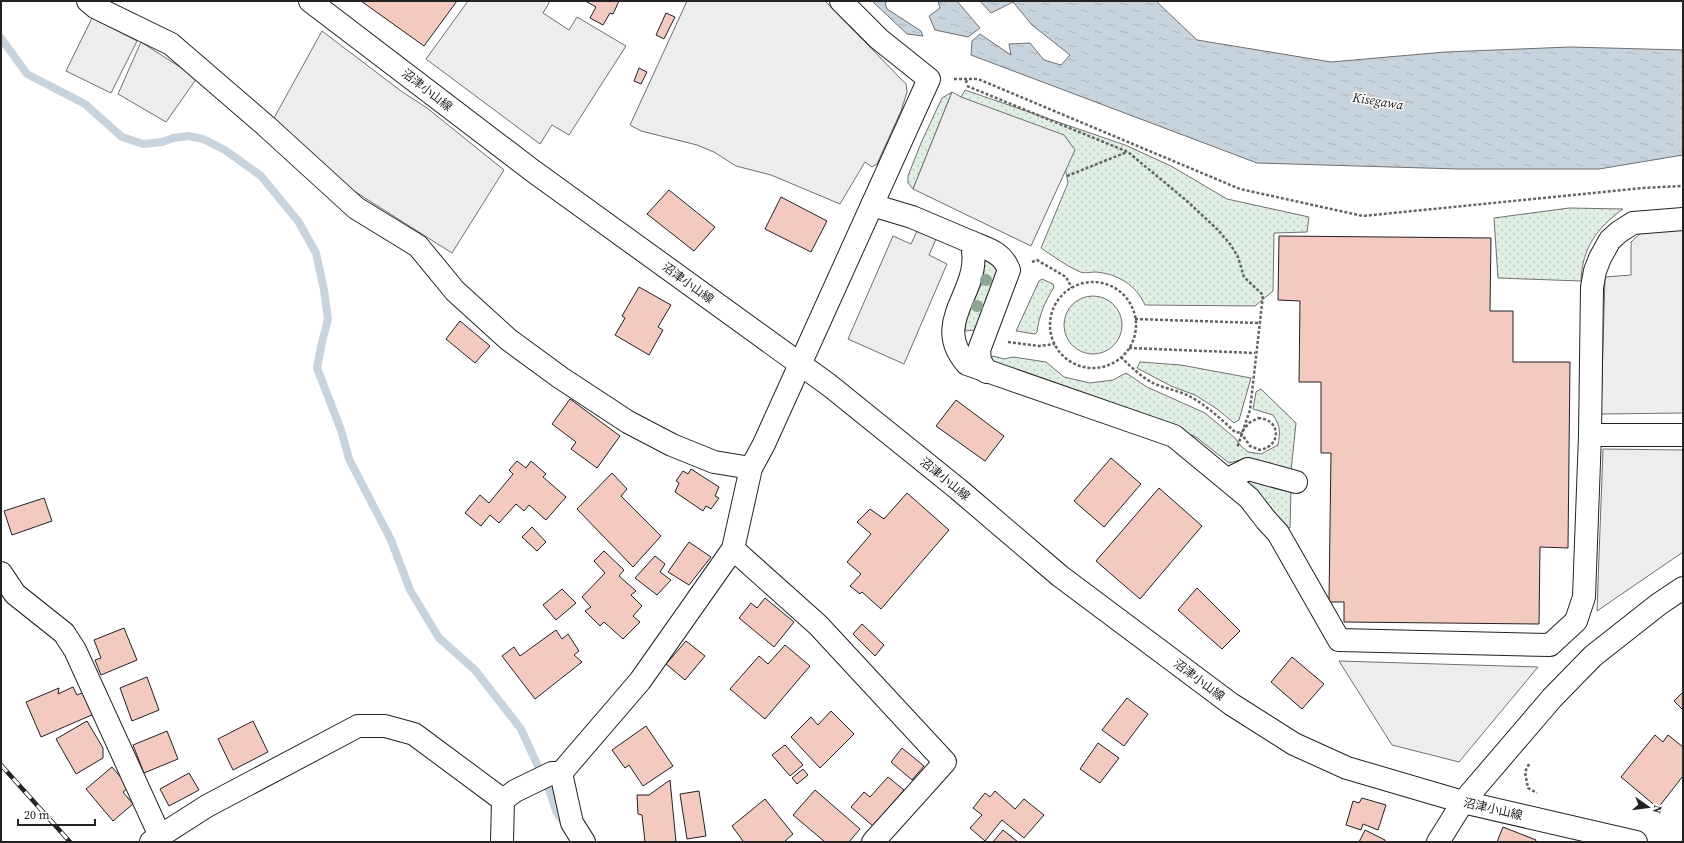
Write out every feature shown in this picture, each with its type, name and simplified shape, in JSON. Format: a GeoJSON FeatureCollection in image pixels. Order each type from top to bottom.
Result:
{"type":"FeatureCollection","features":[{"type":"Feature","properties":{"kind":"street"},"geometry":{"type":"LineString","coordinates":[[88,1],[95,7],[171,44],[265,125],[356,208],[418,246],[461,296],[509,340],[561,378],[628,422],[672,445],[714,462],[751,468]]}},
{"type":"Feature","properties":{"kind":"street","name":"沼津小山線"},"geometry":{"type":"LineString","coordinates":[[310,1],[533,171],[800,363],[952,484],[1060,576],[1231,704],[1294,744],[1347,768],[1463,802],[1636,842]]}},
{"type":"Feature","properties":{"kind":"street"},"geometry":{"type":"LineString","coordinates":[[509,796],[556,773],[640,681],[733,549],[751,468],[929,79],[879,39],[841,1]]}},
{"type":"Feature","properties":{"kind":"street"},"geometry":{"type":"LineString","coordinates":[[872,205],[912,217],[989,249],[1001,256],[1005,261],[1009,270],[979,350],[980,360],[987,372]]}},
{"type":"Feature","properties":{"kind":"street"},"geometry":{"type":"LineString","coordinates":[[971,242],[973,249],[973,267],[952,325],[952,336],[959,355],[967,364],[1174,436],[1228,479],[1249,498],[1278,533],[1339,640],[1550,645],[1576,621],[1584,597],[1590,435],[1592,287],[1595,271],[1610,240],[1633,223],[1683,219]]}},
{"type":"Feature","properties":{"kind":"street"},"geometry":{"type":"LineString","coordinates":[[1590,435],[1683,436]]}},
{"type":"Feature","properties":{"kind":"street"},"geometry":{"type":"LineString","coordinates":[[1228,479],[1248,469],[1296,482]]}},
{"type":"Feature","properties":{"kind":"street"},"geometry":{"type":"LineString","coordinates":[[733,549],[818,625],[945,762],[873,842]]}},
{"type":"Feature","properties":{"kind":"street"},"geometry":{"type":"LineString","coordinates":[[1,573],[15,594],[64,632],[76,650],[157,840],[207,806],[358,726],[385,726],[414,734],[509,796]]}},
{"type":"Feature","properties":{"kind":"street"},"geometry":{"type":"LineString","coordinates":[[1438,842],[1463,802],[1552,698],[1593,656],[1659,604],[1683,588]]}},
{"type":"Feature","properties":{"kind":"street"},"geometry":{"type":"LineString","coordinates":[[556,773],[572,823],[584,842]]}},
{"type":"Feature","properties":{"kind":"street"},"geometry":{"type":"LineString","coordinates":[[502,842],[509,796]]}},
{"type":"Feature","properties":{"kind":"path"},"geometry":{"type":"LineString","coordinates":[[929,79],[978,79],[1240,189],[1364,216],[1642,188],[1683,186]]}},
{"type":"Feature","properties":{"kind":"path"},"geometry":{"type":"LineString","coordinates":[[967,79],[966,84],[1128,152],[1187,201],[1230,244],[1238,257],[1244,277],[1263,295],[1255,353],[1250,410],[1241,433],[1228,479]]}},
{"type":"Feature","properties":{"kind":"path"},"geometry":{"type":"LineString","coordinates":[[1067,176],[1128,152]]}},
{"type":"Feature","properties":{"kind":"path"},"geometry":{"type":"LineString","coordinates":[[1009,270],[1037,260],[1066,277],[1072,288]]}},
{"type":"Feature","properties":{"kind":"path"},"geometry":{"type":"LineString","coordinates":[[1092,282],[1106,284],[1118,290],[1129,300],[1135,313],[1135,334],[1129,348],[1115,362],[1102,367],[1088,368],[1074,364],[1063,355],[1055,344],[1051,330],[1052,316],[1056,303],[1072,288],[1092,282]]}},
{"type":"Feature","properties":{"kind":"path"},"geometry":{"type":"LineString","coordinates":[[1136,319],[1259,323]]}},
{"type":"Feature","properties":{"kind":"path"},"geometry":{"type":"LineString","coordinates":[[983,339],[1039,346],[1055,344]]}},
{"type":"Feature","properties":{"kind":"path"},"geometry":{"type":"LineString","coordinates":[[1129,348],[1255,353]]}},
{"type":"Feature","properties":{"kind":"path"},"geometry":{"type":"LineString","coordinates":[[1121,357],[1135,371],[1154,384],[1189,396],[1204,404],[1235,432],[1241,433],[1250,446],[1260,450],[1269,447],[1276,438],[1276,433],[1272,424],[1268,420],[1258,418],[1249,423],[1241,433]]}},
{"type":"Feature","properties":{"kind":"path"},"geometry":{"type":"LineString","coordinates":[[1532,760],[1525,772],[1528,788],[1540,795]]}},
{"type":"Feature","properties":{"kind":"green space"},"geometry":{"type":"Polygon","coordinates":[[[965,90],[1125,145],[1171,166],[1227,199],[1309,217],[1307,232],[1274,233],[1273,291],[1255,306],[1145,305],[1137,292],[1119,278],[1104,273],[1080,272],[1041,248],[1068,183],[1065,167],[961,97],[965,90]]]}},
{"type":"Feature","properties":{"kind":"green space"},"geometry":{"type":"Polygon","coordinates":[[[952,92],[913,189],[908,183],[908,176],[921,143],[942,98],[952,92]]]}},
{"type":"Feature","properties":{"kind":"green space"},"geometry":{"type":"Polygon","coordinates":[[[1569,208],[1623,209],[1599,231],[1593,240],[1584,258],[1581,281],[1498,278],[1494,218],[1569,208]]]}},
{"type":"Feature","properties":{"kind":"green space"},"geometry":{"type":"Polygon","coordinates":[[[982,251],[994,261],[998,273],[975,330],[966,331],[964,324],[983,280],[984,271],[982,251]]]}},
{"type":"Feature","properties":{"kind":"green space"},"geometry":{"type":"Polygon","coordinates":[[[1042,279],[1053,284],[1054,287],[1043,309],[1037,332],[1035,334],[1016,331],[1039,281],[1042,279]]]}},
{"type":"Feature","properties":{"kind":"green space"},"geometry":{"type":"Polygon","coordinates":[[[1087,296],[1099,296],[1114,304],[1122,319],[1122,331],[1114,346],[1099,354],[1087,354],[1072,346],[1064,331],[1064,319],[1072,304],[1087,296]]]}},
{"type":"Feature","properties":{"kind":"green space"},"geometry":{"type":"Polygon","coordinates":[[[993,356],[1004,359],[1013,357],[1046,362],[1064,377],[1090,383],[1113,380],[1126,373],[1147,387],[1205,413],[1235,438],[1248,452],[1261,454],[1278,445],[1279,426],[1273,415],[1253,409],[1256,392],[1261,389],[1296,423],[1291,471],[1278,474],[1270,463],[1244,459],[1229,463],[1196,437],[1158,420],[996,365],[991,358],[993,356]]]}},
{"type":"Feature","properties":{"kind":"green space"},"geometry":{"type":"Polygon","coordinates":[[[1140,362],[1181,365],[1251,378],[1239,420],[1234,423],[1217,409],[1195,395],[1171,386],[1137,368],[1140,362]]]}},
{"type":"Feature","properties":{"kind":"green space"},"geometry":{"type":"Polygon","coordinates":[[[1261,479],[1291,490],[1290,528],[1286,527],[1265,500],[1243,480],[1261,479]]]}},
{"type":"Feature","properties":{"kind":"shaded area"},"geometry":{"type":"Polygon","coordinates":[[[468,1],[550,1],[543,13],[569,30],[577,17],[626,46],[569,135],[552,125],[540,144],[426,59],[468,1]]]}},
{"type":"Feature","properties":{"kind":"shaded area"},"geometry":{"type":"Polygon","coordinates":[[[687,1],[825,1],[906,84],[907,92],[901,111],[877,164],[872,167],[865,162],[840,204],[771,175],[736,166],[714,152],[697,145],[641,131],[630,125],[687,1]]]}},
{"type":"Feature","properties":{"kind":"shaded area"},"geometry":{"type":"Polygon","coordinates":[[[92,18],[137,41],[111,93],[66,71],[92,18]]]}},
{"type":"Feature","properties":{"kind":"shaded area"},"geometry":{"type":"Polygon","coordinates":[[[322,31],[401,91],[427,108],[504,170],[452,253],[346,186],[274,118],[322,31]]]}},
{"type":"Feature","properties":{"kind":"shaded area"},"geometry":{"type":"Polygon","coordinates":[[[141,42],[197,78],[166,122],[118,94],[141,42]]]}},
{"type":"Feature","properties":{"kind":"shaded area"},"geometry":{"type":"Polygon","coordinates":[[[952,92],[961,97],[1064,135],[1075,150],[1031,246],[913,189],[952,92]]]}},
{"type":"Feature","properties":{"kind":"shaded area"},"geometry":{"type":"Polygon","coordinates":[[[1683,229],[1683,413],[1601,414],[1605,277],[1631,275],[1631,242],[1643,231],[1683,229]]]}},
{"type":"Feature","properties":{"kind":"shaded area"},"geometry":{"type":"Polygon","coordinates":[[[917,231],[936,239],[929,255],[947,264],[904,364],[848,339],[893,236],[911,244],[917,231]]]}},
{"type":"Feature","properties":{"kind":"shaded area"},"geometry":{"type":"Polygon","coordinates":[[[1603,449],[1683,450],[1683,552],[1597,611],[1603,449]]]}},
{"type":"Feature","properties":{"kind":"shaded area"},"geometry":{"type":"Polygon","coordinates":[[[1339,661],[1538,667],[1459,762],[1392,745],[1339,661]]]}},
{"type":"Feature","properties":{"kind":"water"},"geometry":{"type":"Polygon","coordinates":[[[872,1],[888,1],[885,3],[887,9],[921,31],[923,36],[907,34],[872,1]]]}},
{"type":"Feature","properties":{"kind":"water"},"geometry":{"type":"Polygon","coordinates":[[[938,1],[957,1],[980,28],[968,37],[935,30],[929,16],[940,8],[938,1]]]}},
{"type":"Feature","properties":{"kind":"water","name":"Kisegawa"},"geometry":{"type":"Polygon","coordinates":[[[980,1],[1156,1],[1197,40],[1331,62],[1445,52],[1570,47],[1683,50],[1683,155],[1599,169],[1458,169],[1257,163],[971,55],[972,41],[980,34],[1011,55],[1009,44],[1030,43],[1044,60],[1061,65],[1070,55],[1032,25],[1013,2],[991,13],[980,1]]]}},
{"type":"Feature","properties":{"kind":"building"},"geometry":{"type":"Polygon","coordinates":[[[361,1],[457,1],[424,46],[361,1]]]}},
{"type":"Feature","properties":{"kind":"building"},"geometry":{"type":"Polygon","coordinates":[[[585,1],[619,1],[613,14],[610,13],[603,25],[590,18],[596,7],[585,1]]]}},
{"type":"Feature","properties":{"kind":"building"},"geometry":{"type":"Polygon","coordinates":[[[666,13],[675,17],[664,39],[656,35],[666,13]]]}},
{"type":"Feature","properties":{"kind":"building"},"geometry":{"type":"Polygon","coordinates":[[[639,68],[647,72],[641,84],[634,81],[639,68]]]}},
{"type":"Feature","properties":{"kind":"building"},"geometry":{"type":"Polygon","coordinates":[[[669,190],[715,227],[694,251],[647,214],[669,190]]]}},
{"type":"Feature","properties":{"kind":"building"},"geometry":{"type":"Polygon","coordinates":[[[781,197],[827,221],[811,252],[765,229],[781,197]]]}},
{"type":"Feature","properties":{"kind":"building"},"geometry":{"type":"Polygon","coordinates":[[[1279,236],[1491,238],[1490,311],[1513,311],[1513,362],[1570,362],[1568,548],[1540,547],[1539,624],[1344,622],[1344,602],[1329,602],[1331,453],[1321,453],[1321,382],[1299,382],[1300,301],[1278,300],[1279,236]]]}},
{"type":"Feature","properties":{"kind":"building"},"geometry":{"type":"Polygon","coordinates":[[[639,287],[671,305],[658,327],[663,330],[649,355],[615,335],[625,318],[622,316],[639,287]]]}},
{"type":"Feature","properties":{"kind":"building"},"geometry":{"type":"Polygon","coordinates":[[[460,321],[490,346],[475,363],[446,339],[460,321]]]}},
{"type":"Feature","properties":{"kind":"building"},"geometry":{"type":"Polygon","coordinates":[[[570,399],[620,436],[597,468],[571,449],[576,442],[552,424],[570,399]]]}},
{"type":"Feature","properties":{"kind":"building"},"geometry":{"type":"Polygon","coordinates":[[[956,400],[1004,436],[985,461],[936,426],[956,400]]]}},
{"type":"Feature","properties":{"kind":"building"},"geometry":{"type":"Polygon","coordinates":[[[1111,458],[1141,484],[1104,527],[1074,501],[1111,458]]]}},
{"type":"Feature","properties":{"kind":"building"},"geometry":{"type":"Polygon","coordinates":[[[517,461],[526,468],[531,461],[546,474],[543,477],[566,497],[546,520],[529,505],[524,511],[516,504],[499,523],[490,515],[481,526],[465,513],[480,495],[489,503],[513,474],[509,470],[517,461]]]}},
{"type":"Feature","properties":{"kind":"building"},"geometry":{"type":"Polygon","coordinates":[[[691,469],[719,487],[715,496],[719,498],[711,509],[706,506],[703,511],[675,492],[679,483],[676,481],[683,471],[688,474],[691,469]]]}},
{"type":"Feature","properties":{"kind":"building"},"geometry":{"type":"Polygon","coordinates":[[[612,473],[627,489],[621,496],[661,536],[633,567],[577,509],[612,473]]]}},
{"type":"Feature","properties":{"kind":"building"},"geometry":{"type":"Polygon","coordinates":[[[1159,488],[1202,526],[1140,599],[1096,561],[1159,488]]]}},
{"type":"Feature","properties":{"kind":"building"},"geometry":{"type":"Polygon","coordinates":[[[907,493],[949,530],[881,609],[862,592],[860,594],[850,586],[861,574],[847,562],[871,534],[857,522],[870,509],[884,519],[907,493]]]}},
{"type":"Feature","properties":{"kind":"building"},"geometry":{"type":"Polygon","coordinates":[[[44,498],[52,521],[12,535],[4,511],[44,498]]]}},
{"type":"Feature","properties":{"kind":"building"},"geometry":{"type":"Polygon","coordinates":[[[532,527],[546,542],[537,551],[522,537],[532,527]]]}},
{"type":"Feature","properties":{"kind":"building"},"geometry":{"type":"Polygon","coordinates":[[[689,542],[711,557],[689,585],[668,572],[689,542]]]}},
{"type":"Feature","properties":{"kind":"building"},"geometry":{"type":"Polygon","coordinates":[[[604,551],[624,570],[619,576],[636,591],[631,595],[642,606],[633,616],[640,622],[623,639],[604,622],[600,626],[585,611],[591,607],[582,597],[605,573],[594,561],[604,551]]]}},
{"type":"Feature","properties":{"kind":"building"},"geometry":{"type":"Polygon","coordinates":[[[655,556],[665,564],[660,572],[671,580],[657,595],[635,578],[655,556]]]}},
{"type":"Feature","properties":{"kind":"building"},"geometry":{"type":"Polygon","coordinates":[[[1197,588],[1240,631],[1222,649],[1178,610],[1197,588]]]}},
{"type":"Feature","properties":{"kind":"building"},"geometry":{"type":"Polygon","coordinates":[[[562,589],[576,603],[556,620],[543,605],[562,589]]]}},
{"type":"Feature","properties":{"kind":"building"},"geometry":{"type":"Polygon","coordinates":[[[765,598],[794,622],[774,647],[739,618],[751,603],[757,608],[765,598]]]}},
{"type":"Feature","properties":{"kind":"building"},"geometry":{"type":"Polygon","coordinates":[[[862,624],[884,645],[875,656],[853,634],[862,624]]]}},
{"type":"Feature","properties":{"kind":"building"},"geometry":{"type":"Polygon","coordinates":[[[124,628],[137,660],[101,675],[95,660],[101,658],[94,640],[124,628]]]}},
{"type":"Feature","properties":{"kind":"building"},"geometry":{"type":"Polygon","coordinates":[[[556,630],[562,639],[568,634],[579,651],[574,655],[582,662],[535,699],[502,656],[514,647],[520,656],[556,630]]]}},
{"type":"Feature","properties":{"kind":"building"},"geometry":{"type":"Polygon","coordinates":[[[686,641],[705,656],[685,680],[666,664],[686,641]]]}},
{"type":"Feature","properties":{"kind":"building"},"geometry":{"type":"Polygon","coordinates":[[[785,645],[810,666],[765,719],[730,689],[759,656],[768,664],[785,645]]]}},
{"type":"Feature","properties":{"kind":"building"},"geometry":{"type":"Polygon","coordinates":[[[1292,657],[1324,684],[1302,709],[1271,682],[1292,657]]]}},
{"type":"Feature","properties":{"kind":"building"},"geometry":{"type":"Polygon","coordinates":[[[147,677],[159,710],[132,721],[120,688],[147,677]]]}},
{"type":"Feature","properties":{"kind":"building"},"geometry":{"type":"Polygon","coordinates":[[[73,687],[77,695],[84,692],[94,714],[41,737],[26,702],[59,688],[58,694],[73,687]]]}},
{"type":"Feature","properties":{"kind":"building"},"geometry":{"type":"Polygon","coordinates":[[[1683,692],[1683,710],[1674,701],[1683,692]]]}},
{"type":"Feature","properties":{"kind":"building"},"geometry":{"type":"Polygon","coordinates":[[[1127,698],[1148,714],[1124,746],[1102,730],[1127,698]]]}},
{"type":"Feature","properties":{"kind":"building"},"geometry":{"type":"Polygon","coordinates":[[[831,711],[854,734],[820,768],[791,737],[811,717],[818,725],[831,711]]]}},
{"type":"Feature","properties":{"kind":"building"},"geometry":{"type":"Polygon","coordinates":[[[87,721],[103,748],[103,758],[76,774],[56,739],[87,721]]]}},
{"type":"Feature","properties":{"kind":"building"},"geometry":{"type":"Polygon","coordinates":[[[253,721],[268,752],[233,770],[218,739],[253,721]]]}},
{"type":"Feature","properties":{"kind":"building"},"geometry":{"type":"Polygon","coordinates":[[[646,726],[673,766],[643,786],[629,765],[625,768],[612,750],[646,726]]]}},
{"type":"Feature","properties":{"kind":"building"},"geometry":{"type":"Polygon","coordinates":[[[167,731],[178,759],[144,773],[133,745],[167,731]]]}},
{"type":"Feature","properties":{"kind":"building"},"geometry":{"type":"Polygon","coordinates":[[[1655,735],[1663,742],[1668,735],[1683,747],[1683,776],[1658,808],[1621,777],[1655,735]]]}},
{"type":"Feature","properties":{"kind":"building"},"geometry":{"type":"Polygon","coordinates":[[[1098,743],[1119,758],[1100,783],[1080,769],[1098,743]]]}},
{"type":"Feature","properties":{"kind":"building"},"geometry":{"type":"Polygon","coordinates":[[[785,745],[803,765],[790,776],[772,755],[785,745]]]}},
{"type":"Feature","properties":{"kind":"building"},"geometry":{"type":"Polygon","coordinates":[[[902,748],[924,766],[912,780],[891,762],[902,748]]]}},
{"type":"Feature","properties":{"kind":"building"},"geometry":{"type":"Polygon","coordinates":[[[112,767],[129,787],[123,792],[133,804],[113,821],[86,789],[112,767]]]}},
{"type":"Feature","properties":{"kind":"building"},"geometry":{"type":"Polygon","coordinates":[[[803,769],[808,775],[797,784],[792,778],[803,769]]]}},
{"type":"Feature","properties":{"kind":"building"},"geometry":{"type":"Polygon","coordinates":[[[189,773],[199,790],[169,806],[160,789],[189,773]]]}},
{"type":"Feature","properties":{"kind":"building"},"geometry":{"type":"Polygon","coordinates":[[[888,777],[904,790],[873,826],[851,807],[864,792],[870,797],[888,777]]]}},
{"type":"Feature","properties":{"kind":"building"},"geometry":{"type":"Polygon","coordinates":[[[670,780],[676,842],[645,842],[642,815],[638,814],[637,795],[649,795],[670,780]]]}},
{"type":"Feature","properties":{"kind":"building"},"geometry":{"type":"Polygon","coordinates":[[[815,790],[860,829],[849,842],[825,842],[793,815],[815,790]]]}},
{"type":"Feature","properties":{"kind":"building"},"geometry":{"type":"Polygon","coordinates":[[[699,791],[706,836],[687,839],[680,794],[699,791]]]}},
{"type":"Feature","properties":{"kind":"building"},"geometry":{"type":"Polygon","coordinates":[[[995,791],[1015,809],[1024,799],[1044,815],[1024,838],[1002,820],[985,841],[970,828],[982,815],[973,808],[985,793],[990,797],[995,791]]]}},
{"type":"Feature","properties":{"kind":"building"},"geometry":{"type":"Polygon","coordinates":[[[1362,798],[1386,805],[1378,830],[1363,824],[1361,830],[1346,825],[1353,801],[1359,803],[1362,798]]]}},
{"type":"Feature","properties":{"kind":"building"},"geometry":{"type":"Polygon","coordinates":[[[765,799],[793,834],[784,842],[741,842],[743,841],[732,826],[765,799]]]}},
{"type":"Feature","properties":{"kind":"building"},"geometry":{"type":"Polygon","coordinates":[[[1503,827],[1536,840],[1535,842],[1497,842],[1503,827]]]}},
{"type":"Feature","properties":{"kind":"building"},"geometry":{"type":"Polygon","coordinates":[[[1003,830],[1018,842],[993,842],[1003,830]]]}},
{"type":"Feature","properties":{"kind":"building"},"geometry":{"type":"Polygon","coordinates":[[[1365,830],[1385,840],[1385,842],[1359,842],[1365,830]]]}},
{"type":"Feature","properties":{"kind":"waterway"},"geometry":{"type":"LineString","coordinates":[[1,38],[27,74],[85,104],[122,137],[143,144],[162,142],[173,138],[188,136],[203,139],[225,150],[261,176],[298,221],[316,253],[324,290],[328,319],[317,368],[341,430],[349,459],[391,540],[410,590],[439,638],[475,670],[521,729],[551,795],[556,811],[565,825]]}},
{"type":"Feature","properties":{"kind":"railway"},"geometry":{"type":"LineString","coordinates":[[1,765],[70,842]]}}]}
